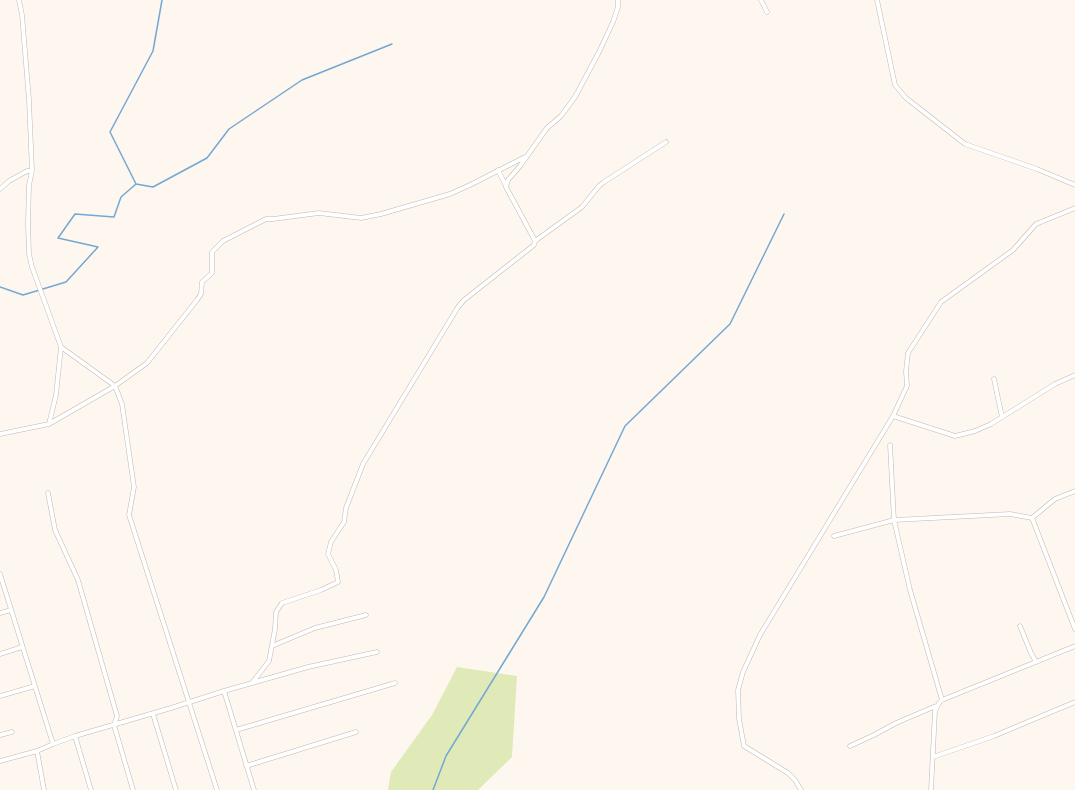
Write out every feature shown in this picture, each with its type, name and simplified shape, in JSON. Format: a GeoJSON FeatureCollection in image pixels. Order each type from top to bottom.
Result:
{"type":"FeatureCollection","features":[{"type":"Feature","properties":{"kind":"street"},"geometry":{"type":"LineString","coordinates":[[19,0],[22,15],[29,100],[32,171],[29,185],[29,254],[38,281],[39,290],[61,347],[56,395],[49,424]]}},
{"type":"Feature","properties":{"kind":"street"},"geometry":{"type":"LineString","coordinates":[[506,187],[508,180],[547,128],[561,116],[575,97],[613,22],[618,7],[618,0]]}},
{"type":"Feature","properties":{"kind":"street"},"geometry":{"type":"LineString","coordinates":[[761,0],[767,12]]}},
{"type":"Feature","properties":{"kind":"street"},"geometry":{"type":"LineString","coordinates":[[877,0],[895,85],[906,98],[965,144],[1038,169],[1075,185]]}},
{"type":"Feature","properties":{"kind":"street"},"geometry":{"type":"LineString","coordinates":[[252,683],[269,661],[276,629],[276,612],[282,603],[321,590],[338,582],[336,570],[328,554],[331,542],[344,522],[346,508],[363,464],[458,307],[464,300],[528,251],[535,242],[582,207],[604,182],[666,142]]}},
{"type":"Feature","properties":{"kind":"street"},"geometry":{"type":"LineString","coordinates":[[0,434],[49,424],[115,386],[147,363],[198,300],[201,294],[202,282],[212,272],[212,252],[223,241],[266,219],[319,213],[361,218],[381,214],[450,194],[527,156]]}},
{"type":"Feature","properties":{"kind":"street"},"geometry":{"type":"LineString","coordinates":[[498,170],[535,242]]}},
{"type":"Feature","properties":{"kind":"street"},"geometry":{"type":"LineString","coordinates":[[0,189],[9,181],[27,171],[32,171]]}},
{"type":"Feature","properties":{"kind":"street"},"geometry":{"type":"LineString","coordinates":[[801,790],[795,780],[788,773],[744,746],[739,719],[738,690],[743,672],[760,636],[893,416],[907,386],[906,371],[908,353],[941,302],[1013,250],[1036,224],[1075,208]]}},
{"type":"Feature","properties":{"kind":"street"},"geometry":{"type":"LineString","coordinates":[[61,347],[115,386],[122,404],[134,486],[129,515],[217,790]]}},
{"type":"Feature","properties":{"kind":"street"},"geometry":{"type":"LineString","coordinates":[[893,416],[955,436],[975,431],[991,424],[1055,384],[1075,375]]}},
{"type":"Feature","properties":{"kind":"street"},"geometry":{"type":"LineString","coordinates":[[994,379],[1002,416]]}},
{"type":"Feature","properties":{"kind":"street"},"geometry":{"type":"LineString","coordinates":[[890,445],[894,520],[910,590],[942,700]]}},
{"type":"Feature","properties":{"kind":"street"},"geometry":{"type":"LineString","coordinates":[[1032,518],[1055,498],[1075,491]]}},
{"type":"Feature","properties":{"kind":"street"},"geometry":{"type":"LineString","coordinates":[[48,493],[55,530],[78,580],[117,716],[114,725],[133,790]]}},
{"type":"Feature","properties":{"kind":"street"},"geometry":{"type":"LineString","coordinates":[[834,536],[894,520],[1010,514],[1032,518]]}},
{"type":"Feature","properties":{"kind":"street"},"geometry":{"type":"LineString","coordinates":[[1032,518],[1075,628]]}},
{"type":"Feature","properties":{"kind":"street"},"geometry":{"type":"LineString","coordinates":[[0,574],[52,744]]}},
{"type":"Feature","properties":{"kind":"street"},"geometry":{"type":"LineString","coordinates":[[0,613],[11,610]]}},
{"type":"Feature","properties":{"kind":"street"},"geometry":{"type":"LineString","coordinates":[[272,646],[315,628],[366,615]]}},
{"type":"Feature","properties":{"kind":"street"},"geometry":{"type":"LineString","coordinates":[[1020,626],[1036,662]]}},
{"type":"Feature","properties":{"kind":"street"},"geometry":{"type":"LineString","coordinates":[[850,746],[874,736],[896,723],[936,706],[942,700],[1075,646]]}},
{"type":"Feature","properties":{"kind":"street"},"geometry":{"type":"LineString","coordinates":[[0,654],[22,647]]}},
{"type":"Feature","properties":{"kind":"street"},"geometry":{"type":"LineString","coordinates":[[0,761],[37,751],[74,736],[153,714],[224,691],[308,667],[378,652]]}},
{"type":"Feature","properties":{"kind":"street"},"geometry":{"type":"LineString","coordinates":[[236,730],[394,683]]}},
{"type":"Feature","properties":{"kind":"street"},"geometry":{"type":"LineString","coordinates":[[0,696],[35,686]]}},
{"type":"Feature","properties":{"kind":"street"},"geometry":{"type":"LineString","coordinates":[[224,691],[254,790]]}},
{"type":"Feature","properties":{"kind":"street"},"geometry":{"type":"LineString","coordinates":[[933,757],[994,736],[1075,702]]}},
{"type":"Feature","properties":{"kind":"street"},"geometry":{"type":"LineString","coordinates":[[931,790],[936,706]]}},
{"type":"Feature","properties":{"kind":"street"},"geometry":{"type":"LineString","coordinates":[[153,714],[176,790]]}},
{"type":"Feature","properties":{"kind":"street"},"geometry":{"type":"LineString","coordinates":[[0,735],[12,732]]}},
{"type":"Feature","properties":{"kind":"street"},"geometry":{"type":"LineString","coordinates":[[246,766],[356,732]]}},
{"type":"Feature","properties":{"kind":"street"},"geometry":{"type":"LineString","coordinates":[[74,736],[91,790]]}},
{"type":"Feature","properties":{"kind":"street"},"geometry":{"type":"LineString","coordinates":[[37,751],[44,790]]}},
{"type":"Feature","properties":{"kind":"green space"},"geometry":{"type":"Polygon","coordinates":[[[457,667],[517,676],[512,757],[478,790],[388,790],[391,772],[432,715],[457,667]]]}},
{"type":"Feature","properties":{"kind":"waterway"},"geometry":{"type":"LineString","coordinates":[[0,287],[23,295],[66,282],[98,247],[58,238],[75,214],[114,217],[121,197],[136,184],[110,132],[153,51],[162,0]]}},
{"type":"Feature","properties":{"kind":"waterway"},"geometry":{"type":"LineString","coordinates":[[136,184],[153,187],[207,158],[229,129],[302,80],[392,44]]}},
{"type":"Feature","properties":{"kind":"waterway"},"geometry":{"type":"LineString","coordinates":[[433,790],[446,756],[544,597],[625,426],[730,324],[784,214]]}}]}
